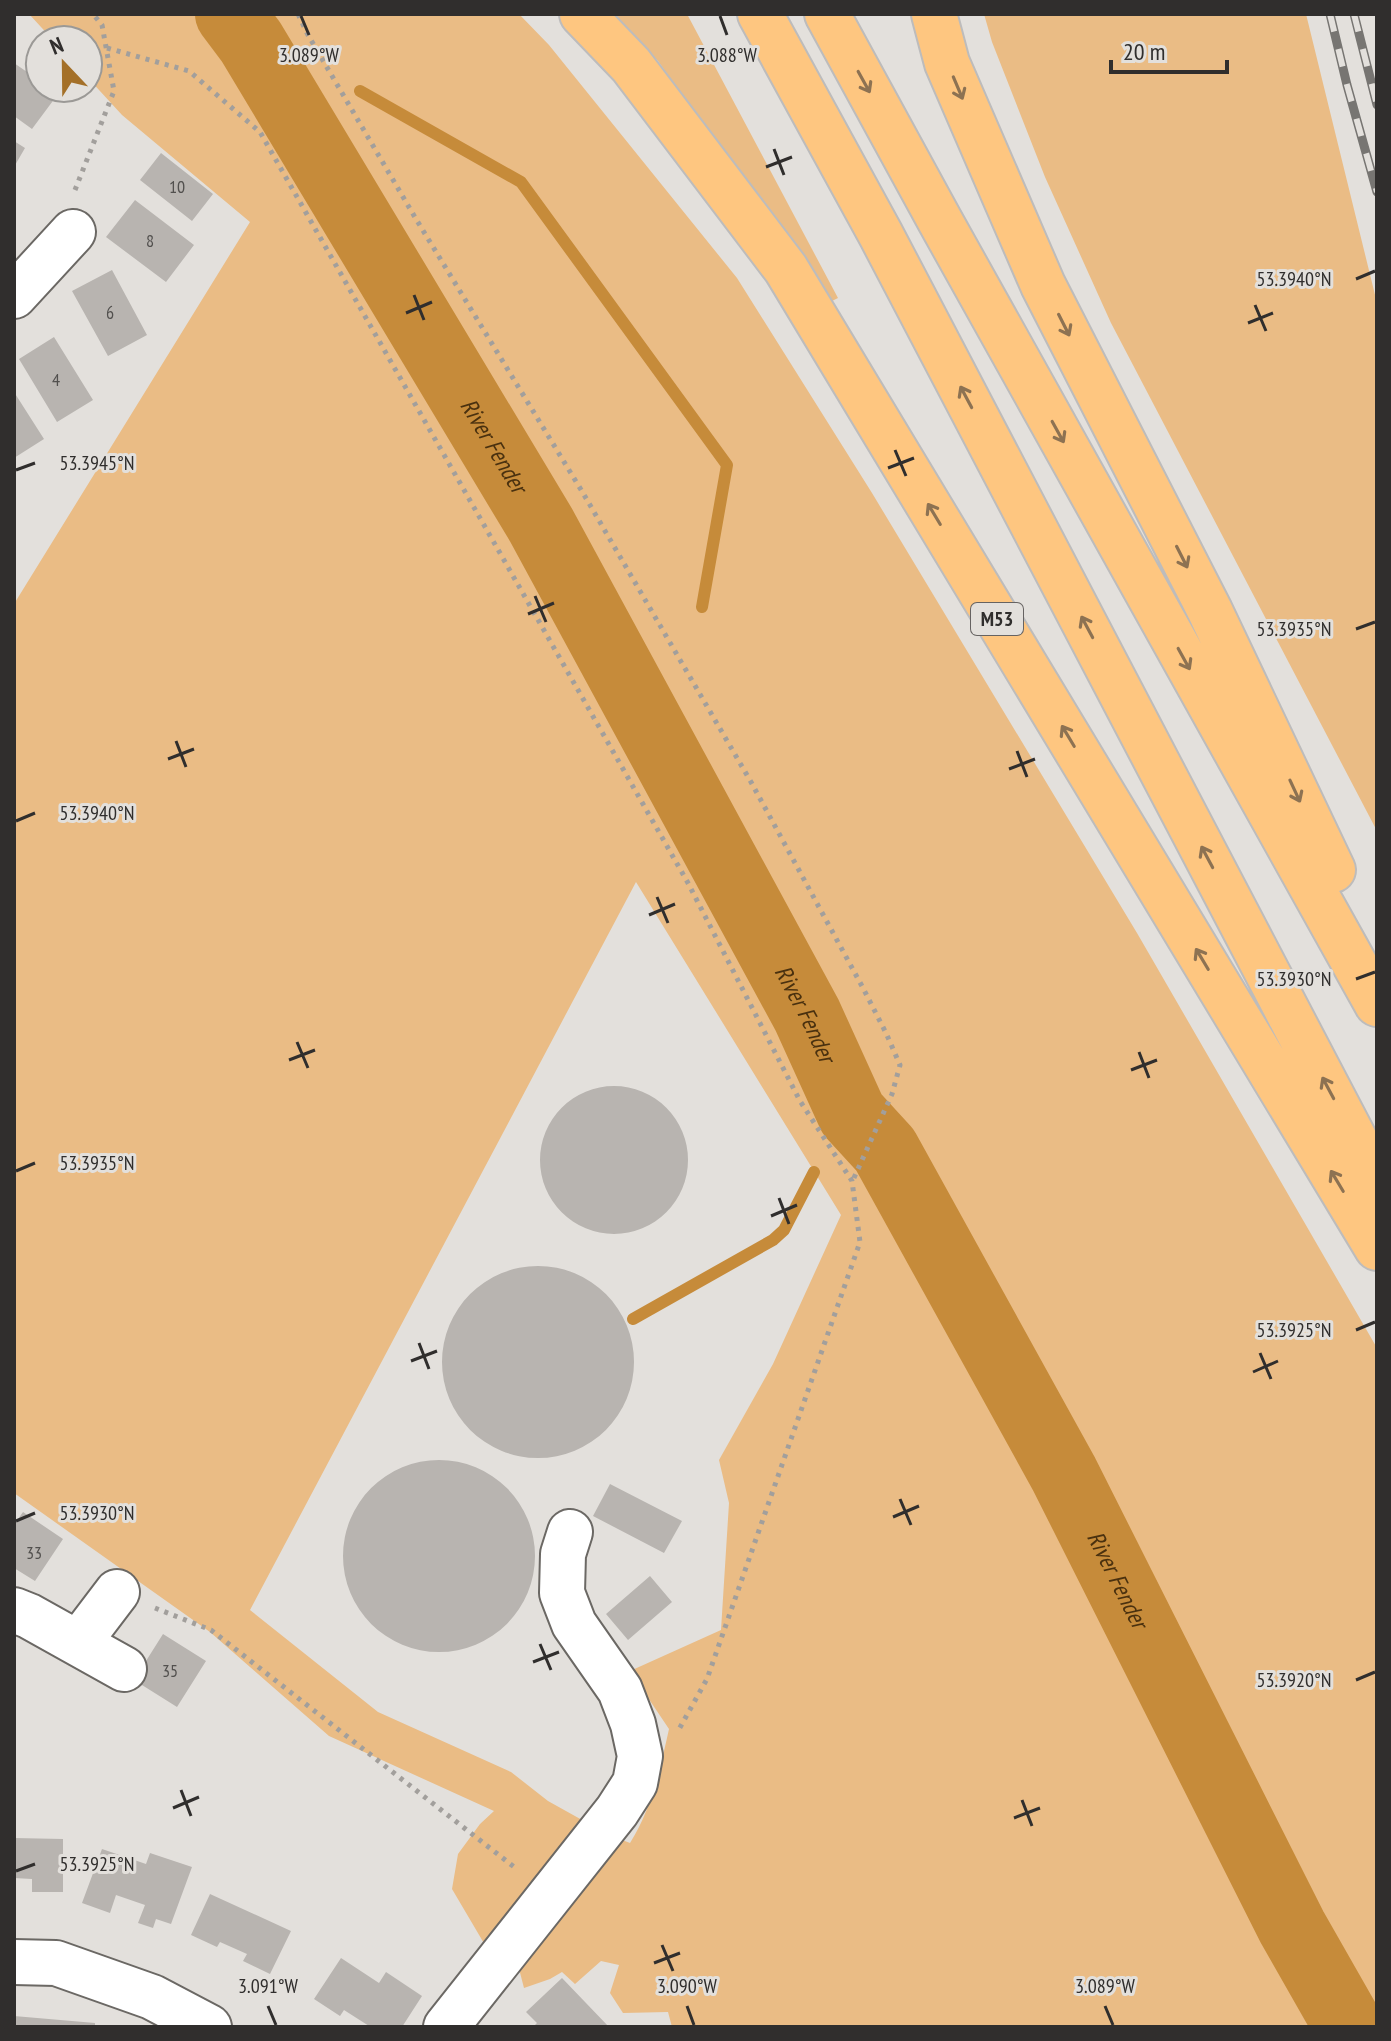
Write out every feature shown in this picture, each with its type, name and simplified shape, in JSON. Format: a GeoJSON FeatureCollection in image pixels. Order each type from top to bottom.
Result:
{"type":"FeatureCollection","features":[{"type":"Feature","properties":{"kind":"highway","name":"M53"},"geometry":{"type":"LineString","coordinates":[[582,14],[631,65],[786,269],[1377,1248]]}},
{"type":"Feature","properties":{"kind":"highway"},"geometry":{"type":"LineString","coordinates":[[760,14],[889,249],[1377,1182]]}},
{"type":"Feature","properties":{"kind":"highway"},"geometry":{"type":"LineString","coordinates":[[827,14],[1377,1004]]}},
{"type":"Feature","properties":{"kind":"highway"},"geometry":{"type":"LineString","coordinates":[[934,14],[947,63],[1043,285],[1210,611],[1377,964]]}},
{"type":"Feature","properties":{"kind":"street"},"geometry":{"type":"LineString","coordinates":[[14,296],[73,232]]}},
{"type":"Feature","properties":{"kind":"street"},"geometry":{"type":"LineString","coordinates":[[446,2027],[617,1811],[635,1783],[640,1756],[633,1724],[620,1690],[574,1624],[562,1593],[563,1554],[570,1532]]}},
{"type":"Feature","properties":{"kind":"street"},"geometry":{"type":"LineString","coordinates":[[79,1642],[117,1592]]}},
{"type":"Feature","properties":{"kind":"street"},"geometry":{"type":"LineString","coordinates":[[14,1610],[79,1642],[124,1669]]}},
{"type":"Feature","properties":{"kind":"street"},"geometry":{"type":"LineString","coordinates":[[14,1962],[56,1963],[152,1997],[161,2016],[209,2027]]}},
{"type":"Feature","properties":{"kind":"path"},"geometry":{"type":"LineString","coordinates":[[73,232],[66,214],[114,91],[102,25],[93,14]]}},
{"type":"Feature","properties":{"kind":"path"},"geometry":{"type":"LineString","coordinates":[[298,14],[416,219],[583,493],[759,796],[886,1033],[900,1065],[892,1094],[852,1181]]}},
{"type":"Feature","properties":{"kind":"path"},"geometry":{"type":"LineString","coordinates":[[107,48],[189,71],[260,132],[688,883],[800,1101],[852,1181],[860,1242],[707,1679],[670,1746],[640,1756]]}},
{"type":"Feature","properties":{"kind":"path"},"geometry":{"type":"LineString","coordinates":[[117,1592],[211,1630],[550,1896]]}},
{"type":"Feature","properties":{"kind":"shaded area"},"geometry":{"type":"Polygon","coordinates":[[[29,14],[519,14],[549,45],[737,278],[872,493],[1137,933],[1377,1348],[1377,2027],[672,2027],[668,2012],[623,2013],[610,1993],[619,1965],[601,1961],[575,1984],[562,1972],[524,1988],[517,1961],[485,1945],[452,1889],[458,1854],[494,1811],[329,1736],[210,1632],[14,1493],[14,604],[250,222],[122,115],[104,95],[104,24],[38,24],[29,14]],[[636,882],[250,1610],[378,1712],[511,1772],[548,1801],[609,1835],[630,1843],[650,1802],[669,1729],[630,1671],[721,1630],[729,1503],[719,1460],[773,1364],[841,1215],[636,882]]]}},
{"type":"Feature","properties":{"kind":"shaded area"},"geometry":{"type":"Polygon","coordinates":[[[614,14],[687,14],[838,298],[830,302],[658,61],[614,14]]]}},
{"type":"Feature","properties":{"kind":"shaded area"},"geometry":{"type":"Polygon","coordinates":[[[984,14],[1306,14],[1377,303],[1377,831],[1111,323],[1045,177],[984,14]]]}},
{"type":"Feature","properties":{"kind":"building"},"geometry":{"type":"Polygon","coordinates":[[[14,63],[24,70],[24,104],[51,104],[32,129],[14,116],[14,63]]]}},
{"type":"Feature","properties":{"kind":"building"},"geometry":{"type":"Polygon","coordinates":[[[14,141],[25,148],[14,167],[14,141]]]}},
{"type":"Feature","properties":{"kind":"building"},"geometry":{"type":"Polygon","coordinates":[[[161,153],[213,194],[192,221],[140,180],[161,153]]]}},
{"type":"Feature","properties":{"kind":"building"},"geometry":{"type":"Polygon","coordinates":[[[135,200],[194,245],[166,282],[106,237],[135,200]]]}},
{"type":"Feature","properties":{"kind":"building"},"geometry":{"type":"Polygon","coordinates":[[[112,270],[147,335],[108,356],[72,291],[112,270]]]}},
{"type":"Feature","properties":{"kind":"building"},"geometry":{"type":"Polygon","coordinates":[[[54,337],[93,400],[57,422],[19,359],[54,337]]]}},
{"type":"Feature","properties":{"kind":"building"},"geometry":{"type":"Polygon","coordinates":[[[14,392],[44,439],[14,458],[14,392]]]}},
{"type":"Feature","properties":{"kind":"building"},"geometry":{"type":"Polygon","coordinates":[[[614,1086],[642,1091],[667,1107],[683,1132],[688,1160],[683,1188],[667,1213],[642,1229],[614,1234],[586,1229],[561,1213],[545,1188],[540,1160],[545,1132],[561,1107],[586,1091],[614,1086]]]}},
{"type":"Feature","properties":{"kind":"building"},"geometry":{"type":"Polygon","coordinates":[[[538,1266],[575,1273],[606,1294],[627,1325],[634,1362],[627,1399],[606,1430],[575,1451],[538,1458],[501,1451],[470,1430],[449,1399],[442,1362],[449,1325],[470,1294],[501,1273],[538,1266]]]}},
{"type":"Feature","properties":{"kind":"building"},"geometry":{"type":"Polygon","coordinates":[[[439,1460],[476,1467],[507,1488],[528,1519],[535,1556],[528,1593],[507,1624],[476,1645],[439,1652],[402,1645],[371,1624],[350,1593],[343,1556],[350,1519],[371,1488],[402,1467],[439,1460]]]}},
{"type":"Feature","properties":{"kind":"building"},"geometry":{"type":"Polygon","coordinates":[[[610,1484],[682,1521],[664,1553],[593,1516],[610,1484]]]}},
{"type":"Feature","properties":{"kind":"building"},"geometry":{"type":"Polygon","coordinates":[[[23,1512],[63,1539],[35,1581],[14,1568],[14,1525],[23,1512]]]}},
{"type":"Feature","properties":{"kind":"building"},"geometry":{"type":"Polygon","coordinates":[[[650,1576],[672,1602],[628,1640],[606,1614],[650,1576]]]}},
{"type":"Feature","properties":{"kind":"building"},"geometry":{"type":"Polygon","coordinates":[[[163,1634],[206,1661],[177,1707],[134,1680],[163,1634]]]}},
{"type":"Feature","properties":{"kind":"building"},"geometry":{"type":"Polygon","coordinates":[[[14,1838],[63,1839],[63,1892],[32,1892],[32,1879],[14,1878],[14,1838]]]}},
{"type":"Feature","properties":{"kind":"building"},"geometry":{"type":"Polygon","coordinates":[[[102,1849],[146,1864],[150,1853],[192,1867],[171,1924],[156,1919],[153,1928],[138,1923],[145,1905],[116,1895],[110,1913],[82,1903],[102,1849]]]}},
{"type":"Feature","properties":{"kind":"building"},"geometry":{"type":"Polygon","coordinates":[[[210,1894],[291,1931],[270,1974],[243,1961],[247,1954],[220,1942],[217,1947],[191,1935],[210,1894]]]}},
{"type":"Feature","properties":{"kind":"building"},"geometry":{"type":"Polygon","coordinates":[[[341,1958],[379,1983],[386,1972],[422,1996],[402,2027],[368,2027],[344,2010],[340,2016],[314,1999],[341,1958]]]}},
{"type":"Feature","properties":{"kind":"building"},"geometry":{"type":"Polygon","coordinates":[[[562,1978],[609,2027],[533,2027],[537,2023],[526,2012],[562,1978]]]}},
{"type":"Feature","properties":{"kind":"building"},"geometry":{"type":"Polygon","coordinates":[[[14,2016],[95,2023],[95,2027],[14,2027],[14,2016]]]}},
{"type":"Feature","properties":{"kind":"waterway","name":"River Fender"},"geometry":{"type":"LineString","coordinates":[[230,14],[251,42],[541,525],[807,1015],[852,1114],[885,1150],[1064,1474],[1292,1927],[1349,2027]]}},
{"type":"Feature","properties":{"kind":"waterway"},"geometry":{"type":"LineString","coordinates":[[360,91],[521,182],[727,465],[702,607]]}},
{"type":"Feature","properties":{"kind":"waterway"},"geometry":{"type":"LineString","coordinates":[[833,1136],[852,1114]]}},
{"type":"Feature","properties":{"kind":"waterway"},"geometry":{"type":"LineString","coordinates":[[633,1319],[773,1240],[784,1230],[814,1172]]}},
{"type":"Feature","properties":{"kind":"railway"},"geometry":{"type":"LineString","coordinates":[[1330,14],[1377,192]]}},
{"type":"Feature","properties":{"kind":"railway"},"geometry":{"type":"LineString","coordinates":[[1354,14],[1377,105]]}}]}
